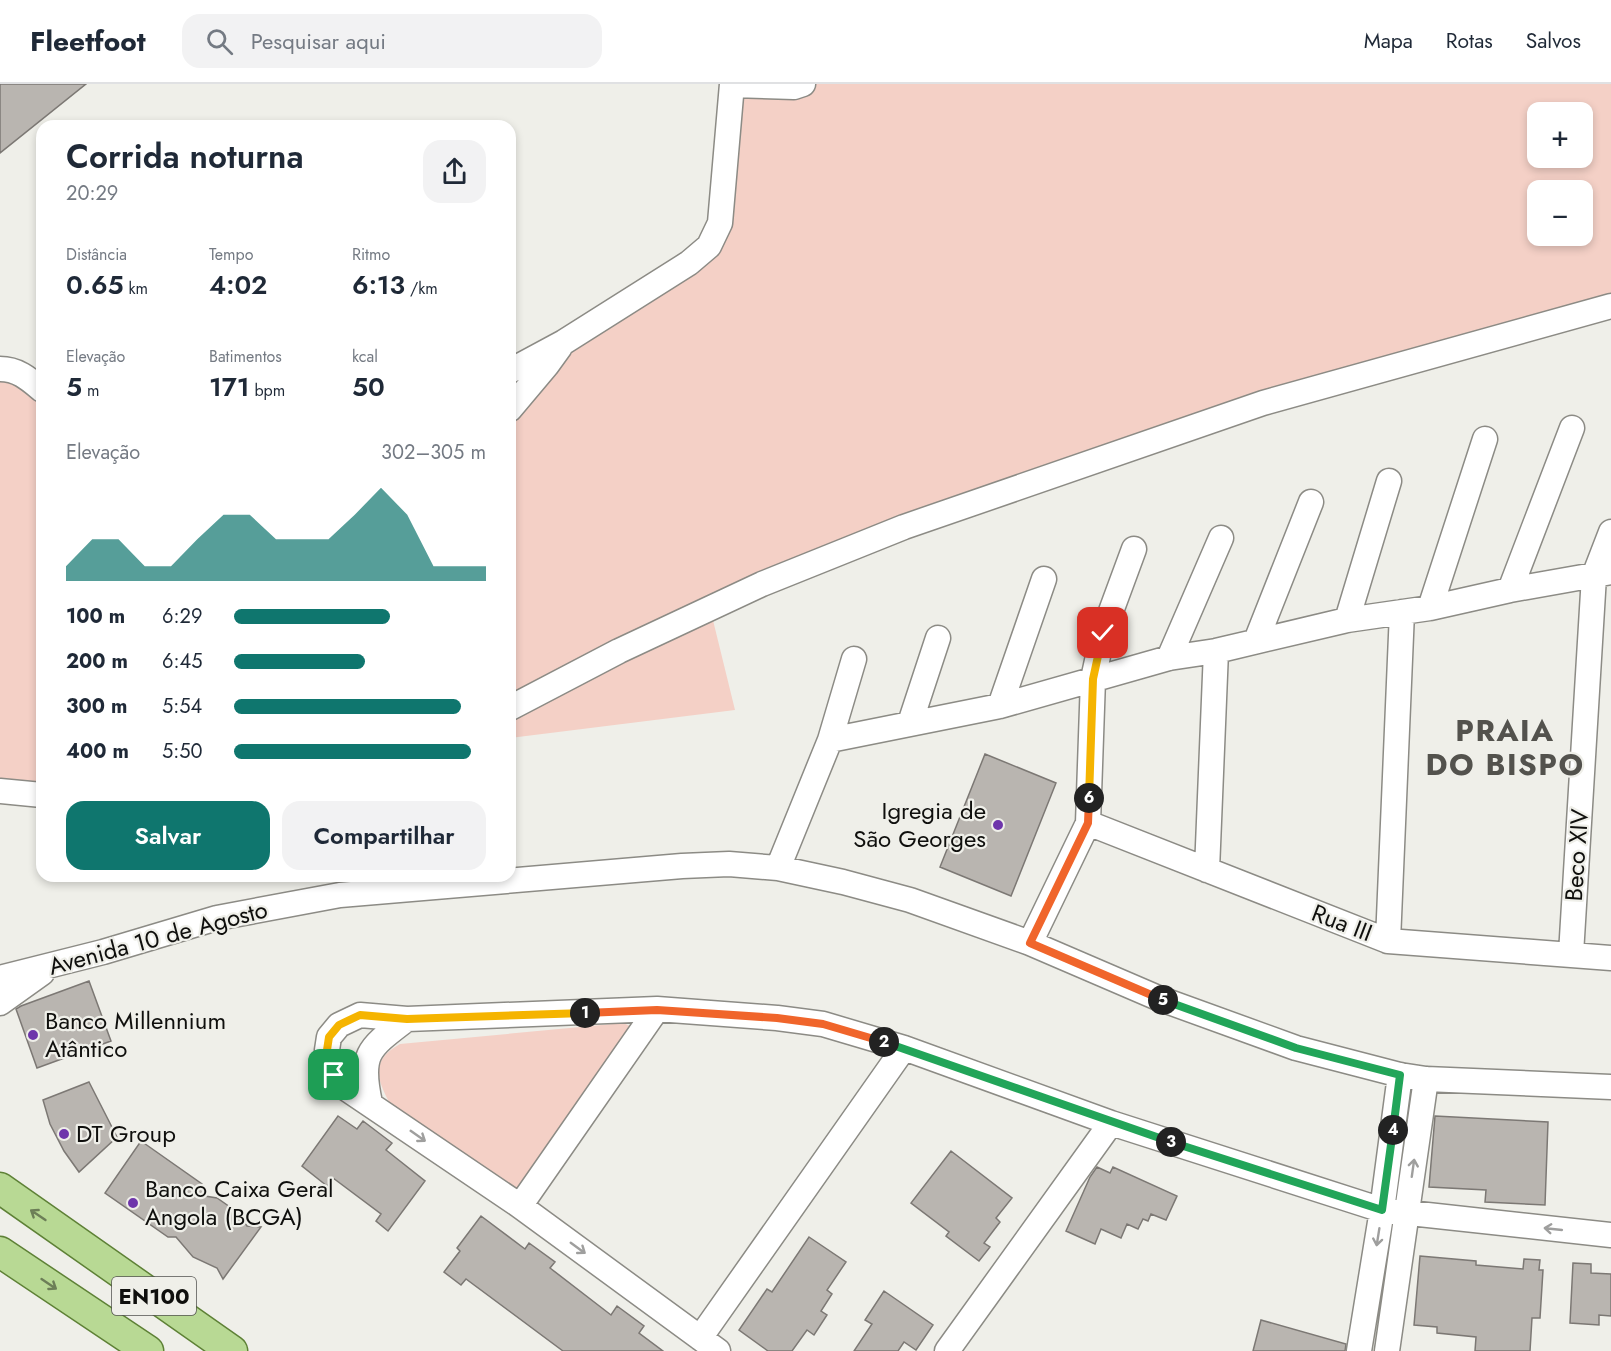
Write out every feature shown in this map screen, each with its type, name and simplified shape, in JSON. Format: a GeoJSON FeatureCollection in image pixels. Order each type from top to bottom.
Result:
{"type":"FeatureCollection","features":[{"type":"Feature","properties":{"kind":"main road","name":"EN100"},"geometry":{"type":"LineString","coordinates":[[0,1188],[232,1351]]}},
{"type":"Feature","properties":{"kind":"main road","name":"EN100"},"geometry":{"type":"LineString","coordinates":[[0,1252],[148,1351]]}},
{"type":"Feature","properties":{"kind":"street"},"geometry":{"type":"LineString","coordinates":[[516,368],[564,342],[689,263],[709,246],[720,223],[732,84],[794,87],[803,84]]}},
{"type":"Feature","properties":{"kind":"street"},"geometry":{"type":"LineString","coordinates":[[516,705],[619,651],[762,584],[904,527],[1263,403],[1611,306]]}},
{"type":"Feature","properties":{"kind":"street"},"geometry":{"type":"LineString","coordinates":[[516,402],[564,342]]}},
{"type":"Feature","properties":{"kind":"street"},"geometry":{"type":"LineString","coordinates":[[0,369],[11,369],[36,385]]}},
{"type":"Feature","properties":{"kind":"street"},"geometry":{"type":"LineString","coordinates":[[1510,590],[1572,428]]}},
{"type":"Feature","properties":{"kind":"street"},"geometry":{"type":"LineString","coordinates":[[1430,608],[1485,439]]}},
{"type":"Feature","properties":{"kind":"street"},"geometry":{"type":"LineString","coordinates":[[1347,620],[1389,481]]}},
{"type":"Feature","properties":{"kind":"street"},"geometry":{"type":"LineString","coordinates":[[1256,641],[1311,502]]}},
{"type":"Feature","properties":{"kind":"street","name":"Beco XIV"},"geometry":{"type":"LineString","coordinates":[[1571,954],[1603,574],[1611,532]]}},
{"type":"Feature","properties":{"kind":"street"},"geometry":{"type":"LineString","coordinates":[[1169,658],[1221,538]]}},
{"type":"Feature","properties":{"kind":"street"},"geometry":{"type":"LineString","coordinates":[[1030,943],[1088,823],[1093,679],[1103,633],[1134,549]]}},
{"type":"Feature","properties":{"kind":"street"},"geometry":{"type":"LineString","coordinates":[[830,740],[1000,706],[1169,658],[1216,651],[1347,620],[1430,608],[1510,590],[1603,574]]}},
{"type":"Feature","properties":{"kind":"street"},"geometry":{"type":"LineString","coordinates":[[1000,706],[1044,579]]}},
{"type":"Feature","properties":{"kind":"street"},"geometry":{"type":"LineString","coordinates":[[1388,941],[1402,612]]}},
{"type":"Feature","properties":{"kind":"street"},"geometry":{"type":"LineString","coordinates":[[910,723],[938,638]]}},
{"type":"Feature","properties":{"kind":"street"},"geometry":{"type":"LineString","coordinates":[[1206,870],[1216,651]]}},
{"type":"Feature","properties":{"kind":"street"},"geometry":{"type":"LineString","coordinates":[[778,868],[830,740],[854,659]]}},
{"type":"Feature","properties":{"kind":"street"},"geometry":{"type":"LineString","coordinates":[[0,791],[36,794]]}},
{"type":"Feature","properties":{"kind":"street","name":"Rua III"},"geometry":{"type":"LineString","coordinates":[[1088,823],[1388,941],[1611,958]]}},
{"type":"Feature","properties":{"kind":"street","name":"Avenida 10 de Agosto"},"geometry":{"type":"LineString","coordinates":[[516,880],[682,866],[729,864],[778,868],[910,900],[1030,943],[1158,998],[1296,1048],[1400,1075],[1426,1079],[1611,1087]]}},
{"type":"Feature","properties":{"kind":"street","name":"Avenida 10 de Agosto"},"geometry":{"type":"LineString","coordinates":[[0,978],[218,918],[340,895],[493,882]]}},
{"type":"Feature","properties":{"kind":"street"},"geometry":{"type":"LineString","coordinates":[[0,1003],[52,965]]}},
{"type":"Feature","properties":{"kind":"street"},"geometry":{"type":"LineString","coordinates":[[520,1206],[657,1010]]}},
{"type":"Feature","properties":{"kind":"street"},"geometry":{"type":"LineString","coordinates":[[904,1048],[709,1345],[520,1206],[347,1089],[334,1075],[327,1050],[329,1037],[339,1025],[360,1015],[407,1019],[657,1010],[777,1018],[823,1024],[904,1048],[1111,1123],[1382,1210],[1611,1235]]}},
{"type":"Feature","properties":{"kind":"street"},"geometry":{"type":"LineString","coordinates":[[370,1103],[364,1077],[371,1050],[407,1019]]}},
{"type":"Feature","properties":{"kind":"street"},"geometry":{"type":"LineString","coordinates":[[1359,1351],[1382,1210],[1400,1075]]}},
{"type":"Feature","properties":{"kind":"street"},"geometry":{"type":"LineString","coordinates":[[1387,1351],[1426,1079]]}},
{"type":"Feature","properties":{"kind":"street"},"geometry":{"type":"LineString","coordinates":[[947,1351],[1111,1123]]}},
{"type":"Feature","properties":{"kind":"shaded area"},"geometry":{"type":"Polygon","coordinates":[[[1611,84],[1611,306],[1263,403],[710,608],[735,710],[516,737],[516,402],[540,374],[709,246],[732,85],[1611,84]]]}},
{"type":"Feature","properties":{"kind":"shaded area"},"geometry":{"type":"Polygon","coordinates":[[[0,369],[36,387],[36,794],[0,791],[0,369]]]}},
{"type":"Feature","properties":{"kind":"shaded area"},"geometry":{"type":"Polygon","coordinates":[[[623,1023],[630,1026],[630,1035],[518,1189],[389,1102],[379,1076],[381,1062],[391,1050],[400,1044],[623,1023]]]}},
{"type":"Feature","properties":{"kind":"building"},"geometry":{"type":"Polygon","coordinates":[[[0,84],[86,84],[41,120],[36,120],[36,124],[0,153],[0,84]]]}},
{"type":"Feature","properties":{"kind":"building","name":"Igregia de São Georges"},"geometry":{"type":"Polygon","coordinates":[[[985,754],[1056,783],[1011,896],[940,867],[985,754]]]}},
{"type":"Feature","properties":{"kind":"building"},"geometry":{"type":"Polygon","coordinates":[[[89,981],[111,1041],[37,1068],[16,1009],[89,981]]]}},
{"type":"Feature","properties":{"kind":"building"},"geometry":{"type":"Polygon","coordinates":[[[89,1082],[117,1137],[79,1172],[64,1151],[50,1124],[43,1100],[89,1082]]]}},
{"type":"Feature","properties":{"kind":"building"},"geometry":{"type":"Polygon","coordinates":[[[338,1116],[357,1129],[363,1121],[392,1143],[386,1150],[425,1181],[388,1231],[376,1221],[381,1214],[333,1178],[327,1186],[302,1166],[338,1116]]]}},
{"type":"Feature","properties":{"kind":"building"},"geometry":{"type":"Polygon","coordinates":[[[1435,1116],[1548,1122],[1545,1205],[1485,1202],[1486,1190],[1429,1187],[1435,1116]]]}},
{"type":"Feature","properties":{"kind":"building"},"geometry":{"type":"Polygon","coordinates":[[[141,1141],[202,1184],[205,1196],[217,1198],[230,1207],[247,1226],[261,1227],[223,1279],[217,1268],[193,1257],[176,1237],[168,1237],[105,1193],[141,1141]]]}},
{"type":"Feature","properties":{"kind":"building"},"geometry":{"type":"Polygon","coordinates":[[[951,1151],[1012,1198],[996,1218],[1000,1222],[984,1243],[990,1247],[979,1261],[946,1236],[949,1232],[911,1203],[951,1151]]]}},
{"type":"Feature","properties":{"kind":"building"},"geometry":{"type":"Polygon","coordinates":[[[1097,1167],[1110,1173],[1113,1167],[1177,1196],[1166,1220],[1151,1214],[1148,1221],[1143,1219],[1138,1229],[1127,1224],[1121,1238],[1101,1229],[1095,1244],[1066,1231],[1090,1177],[1097,1167]]]}},
{"type":"Feature","properties":{"kind":"building"},"geometry":{"type":"Polygon","coordinates":[[[481,1216],[525,1249],[529,1243],[555,1262],[550,1268],[611,1315],[617,1306],[644,1326],[639,1333],[663,1351],[563,1351],[466,1279],[461,1285],[444,1272],[460,1251],[457,1248],[481,1216]]]}},
{"type":"Feature","properties":{"kind":"building"},"geometry":{"type":"Polygon","coordinates":[[[809,1237],[846,1262],[827,1290],[832,1294],[821,1311],[827,1315],[814,1335],[807,1330],[792,1351],[768,1351],[739,1330],[767,1289],[772,1292],[809,1237]]]}},
{"type":"Feature","properties":{"kind":"building"},"geometry":{"type":"Polygon","coordinates":[[[1420,1256],[1476,1261],[1476,1265],[1523,1269],[1524,1259],[1540,1260],[1539,1270],[1543,1270],[1540,1318],[1532,1318],[1530,1351],[1475,1351],[1476,1337],[1437,1333],[1437,1327],[1414,1325],[1420,1256]]]}},
{"type":"Feature","properties":{"kind":"building"},"geometry":{"type":"Polygon","coordinates":[[[1573,1263],[1591,1264],[1591,1273],[1611,1274],[1611,1316],[1599,1315],[1599,1325],[1570,1323],[1573,1263]]]}},
{"type":"Feature","properties":{"kind":"building"},"geometry":{"type":"Polygon","coordinates":[[[884,1291],[933,1325],[916,1350],[904,1342],[898,1351],[854,1351],[872,1324],[865,1320],[884,1291]]]}},
{"type":"Feature","properties":{"kind":"building"},"geometry":{"type":"Polygon","coordinates":[[[1261,1320],[1346,1344],[1345,1351],[1253,1351],[1261,1320]]]}},
{"type":"Feature","properties":{"kind":"place","name":"Igregia de São Georges"},"geometry":{"type":"Point","coordinates":[998,825]}},
{"type":"Feature","properties":{"kind":"place","name":"Banco Millennium Atântico"},"geometry":{"type":"Point","coordinates":[33,1035]}},
{"type":"Feature","properties":{"kind":"place","name":"DT Group"},"geometry":{"type":"Point","coordinates":[64,1134]}},
{"type":"Feature","properties":{"kind":"place","name":"Banco Caixa Geral Angola (BCGA)"},"geometry":{"type":"Point","coordinates":[133,1203]}},
{"type":"Feature","properties":{"kind":"district","name":"PRAIA DO BISPO"},"geometry":{"type":"Point","coordinates":[1505,748]}},
{"type":"Feature","properties":{"kind":"route"},"geometry":{"type":"LineString","coordinates":[[334,1075],[327,1050],[329,1037],[339,1025],[360,1015],[407,1019],[657,1010],[777,1018],[823,1024],[904,1048],[1111,1123],[1382,1210],[1400,1075],[1296,1048],[1158,998],[1030,943],[1088,823],[1093,679],[1103,633]]}}]}
